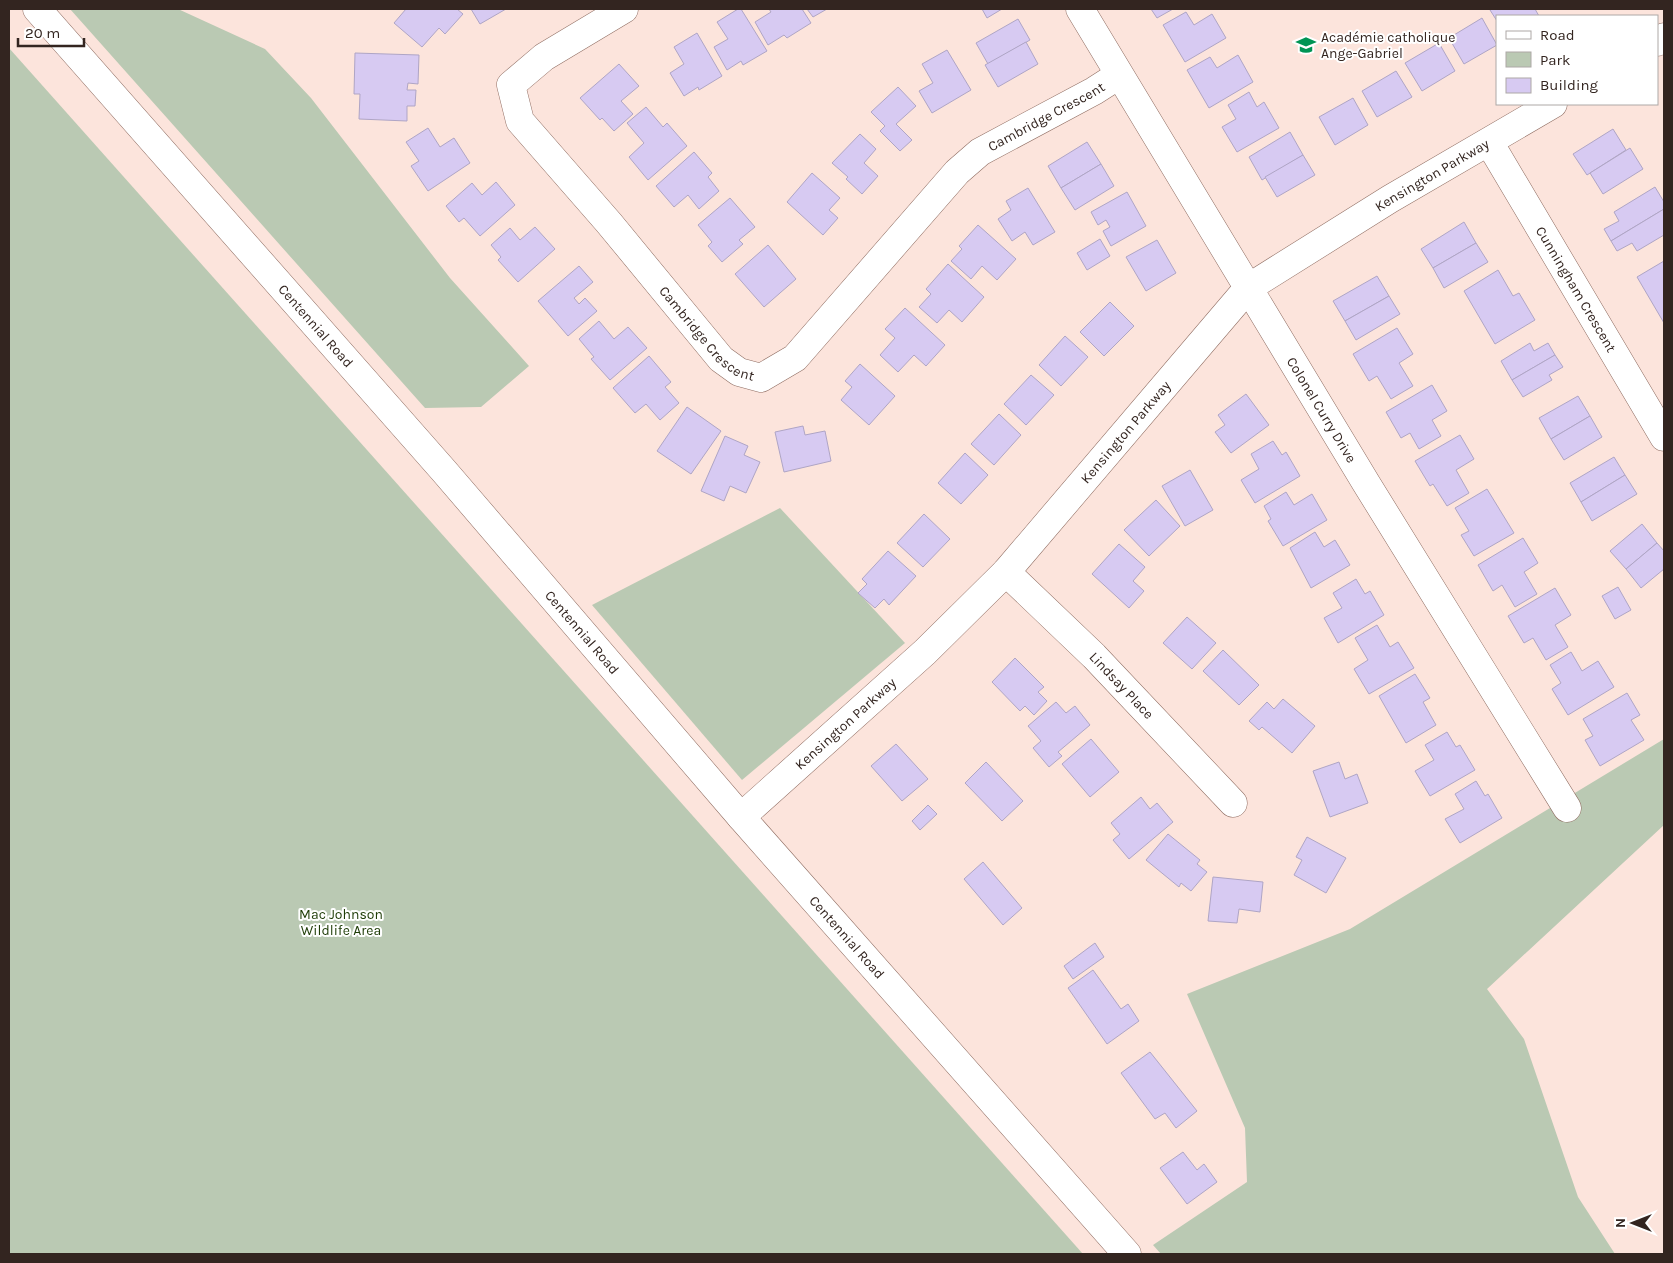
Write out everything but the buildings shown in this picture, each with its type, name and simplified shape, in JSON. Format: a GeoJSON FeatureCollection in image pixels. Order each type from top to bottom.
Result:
{"type":"FeatureCollection","features":[{"type":"Feature","properties":{"kind":"street","name":"Centennial Road"},"geometry":{"type":"LineString","coordinates":[[38,9],[438,464],[741,817],[1127,1254]]}},
{"type":"Feature","properties":{"kind":"street","name":"Cambridge Crescent"},"geometry":{"type":"LineString","coordinates":[[624,9],[544,57],[511,85],[520,121],[609,223],[721,359],[739,372],[761,378],[795,358],[957,172],[980,152],[1094,91],[1119,75]]}},
{"type":"Feature","properties":{"kind":"street","name":"Colonel Curry Drive"},"geometry":{"type":"LineString","coordinates":[[1080,9],[1248,288],[1567,808]]}},
{"type":"Feature","properties":{"kind":"street","name":"Kensington Parkway"},"geometry":{"type":"LineString","coordinates":[[741,817],[925,652],[1006,572],[1248,288],[1390,199],[1551,105]]}},
{"type":"Feature","properties":{"kind":"street","name":"Cunningham Crescent"},"geometry":{"type":"LineString","coordinates":[[1489,142],[1664,437]]}},
{"type":"Feature","properties":{"kind":"street","name":"Lindsay Place"},"geometry":{"type":"LineString","coordinates":[[1006,572],[1094,656],[1233,803]]}},
{"type":"Feature","properties":{"kind":"green space"},"geometry":{"type":"Polygon","coordinates":[[[70,9],[178,9],[265,49],[311,98],[450,278],[529,366],[481,407],[425,408],[70,9]]]}},
{"type":"Feature","properties":{"kind":"green space","name":"Mac Johnson Wildlife Area"},"geometry":{"type":"Polygon","coordinates":[[[9,48],[1083,1254],[9,1254],[9,48]]]}},
{"type":"Feature","properties":{"kind":"green space"},"geometry":{"type":"Polygon","coordinates":[[[780,508],[905,643],[742,780],[592,605],[780,508]]]}},
{"type":"Feature","properties":{"kind":"green space"},"geometry":{"type":"Polygon","coordinates":[[[1664,739],[1664,825],[1487,989],[1524,1039],[1578,1197],[1615,1254],[1161,1254],[1153,1245],[1247,1182],[1245,1128],[1187,994],[1350,929],[1664,739]]]}},
{"type":"Feature","properties":{"kind":"place","name":"Académie catholique Ange-Gabriel"},"geometry":{"type":"Point","coordinates":[1306,45]}}]}
